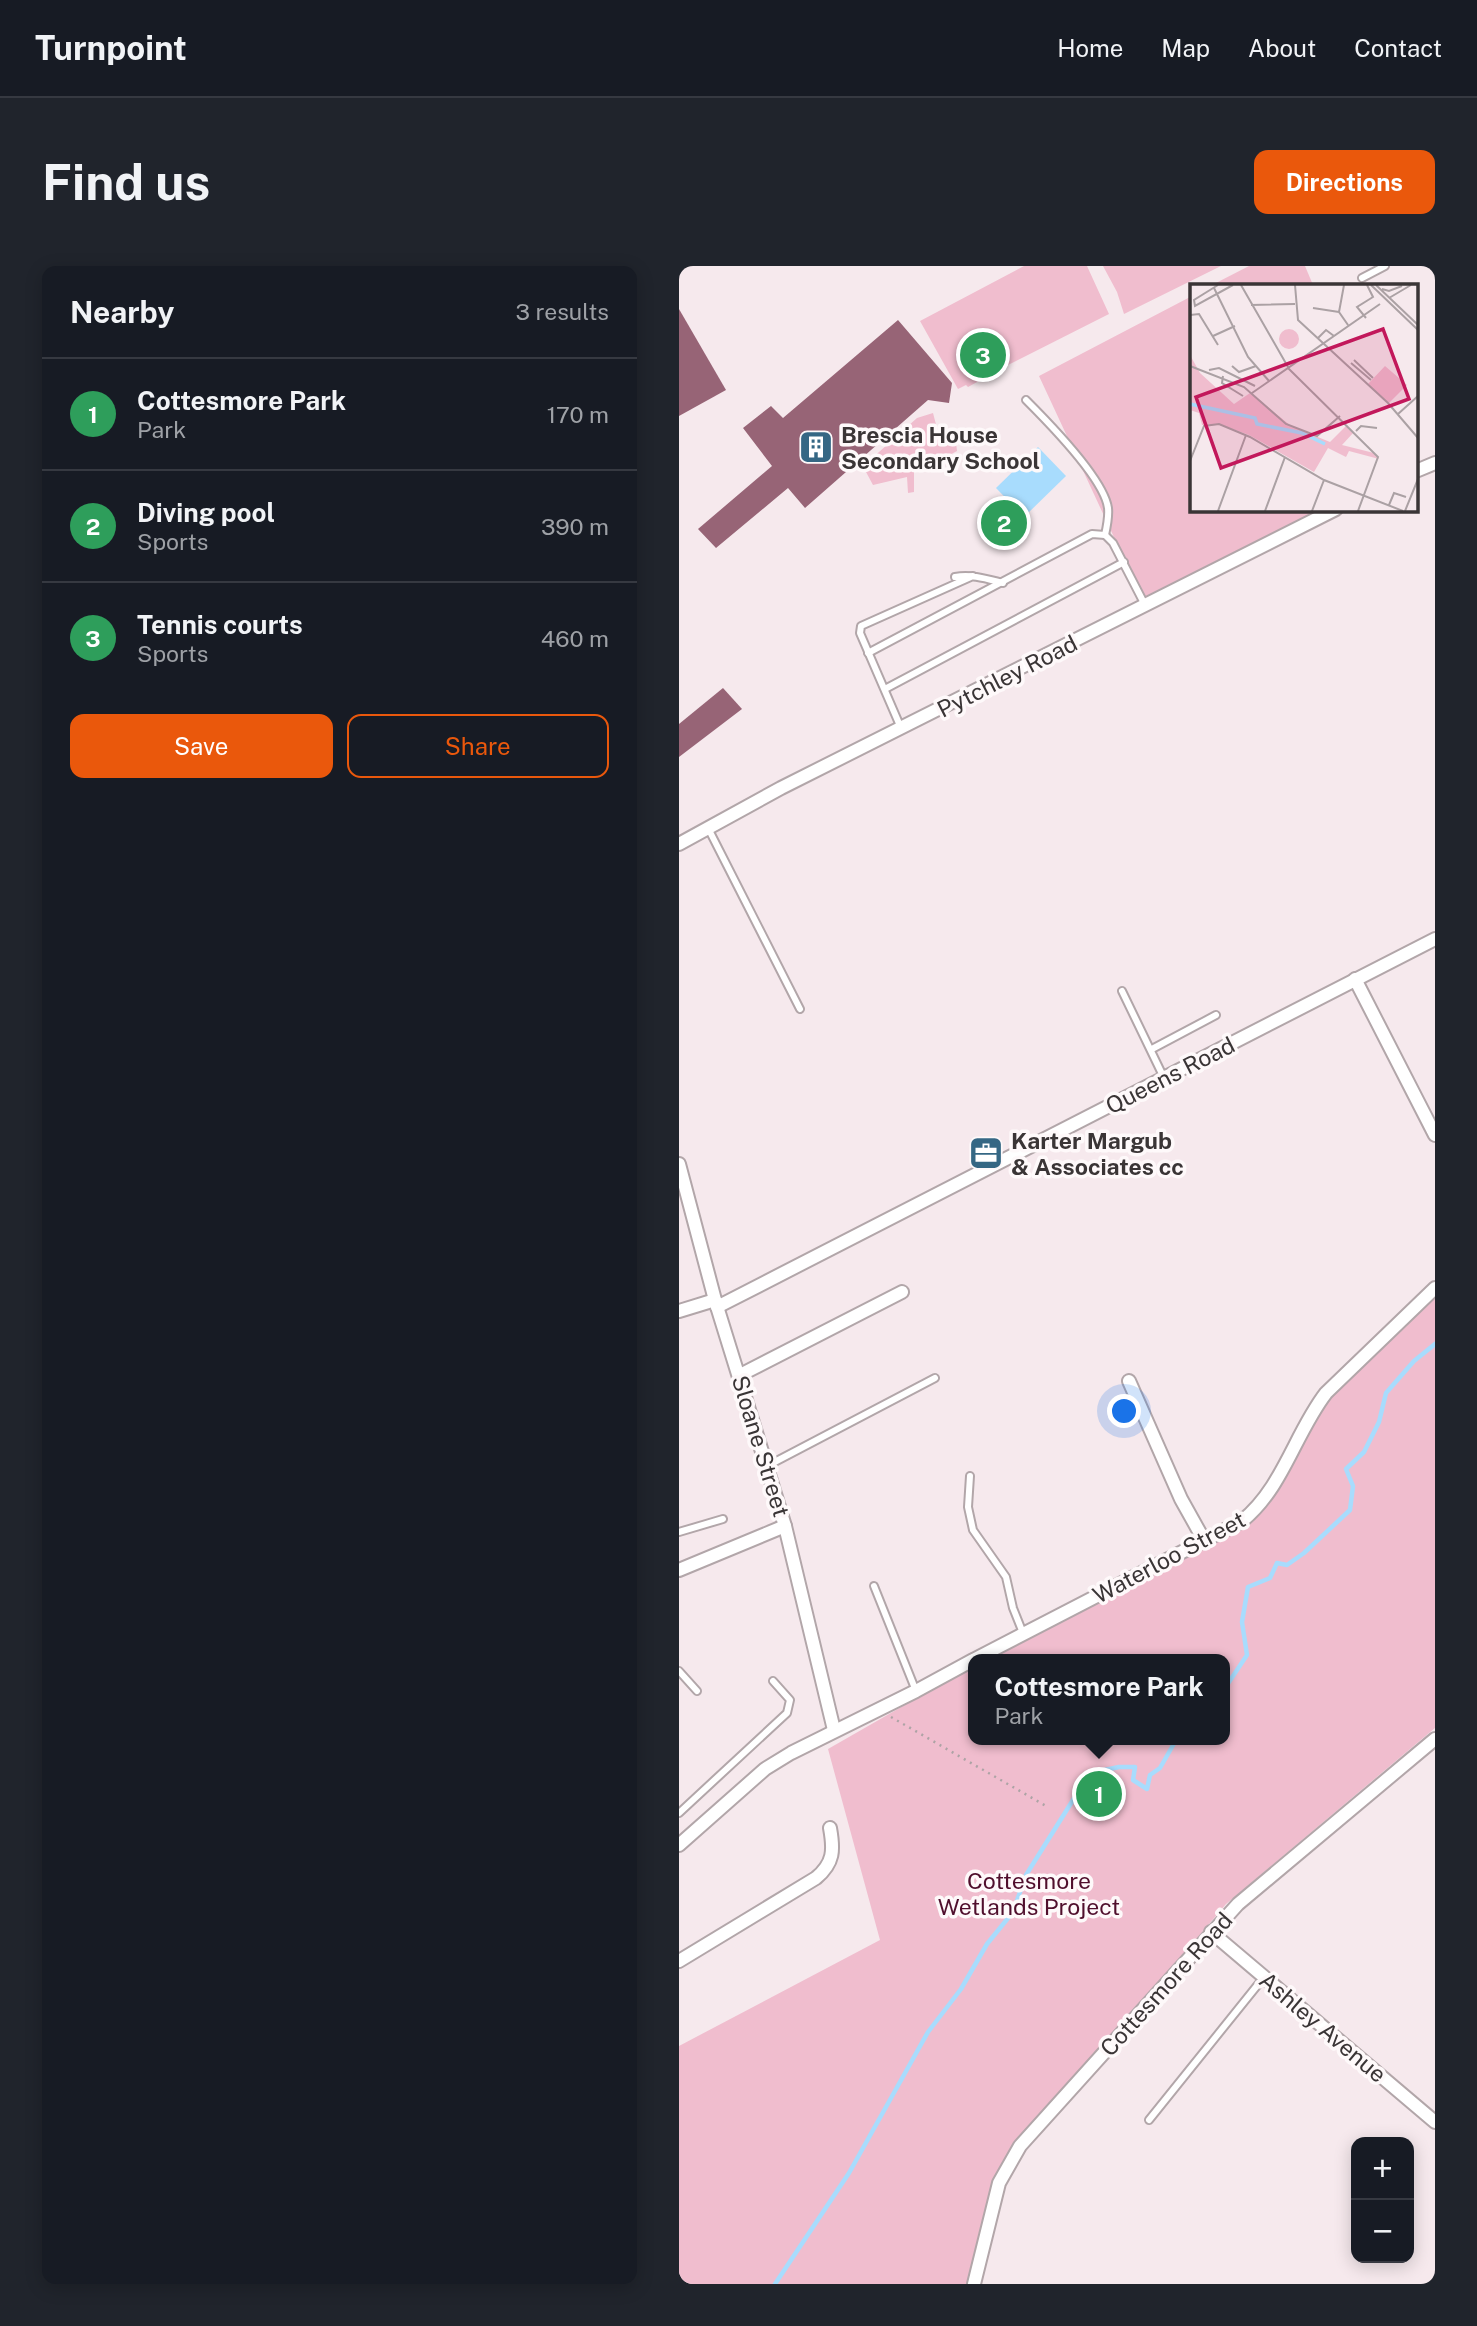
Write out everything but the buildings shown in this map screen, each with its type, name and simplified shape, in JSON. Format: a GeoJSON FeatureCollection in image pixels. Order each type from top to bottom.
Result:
{"type":"FeatureCollection","features":[{"type":"Feature","properties":{"kind":"street"},"geometry":{"type":"LineString","coordinates":[[1417,471],[1435,463]]}},
{"type":"Feature","properties":{"kind":"street","name":"Pytchley Road"},"geometry":{"type":"LineString","coordinates":[[679,844],[1332,511]]}},
{"type":"Feature","properties":{"kind":"street","name":"Queens Road"},"geometry":{"type":"LineString","coordinates":[[679,1311],[716,1303],[1435,939]]}},
{"type":"Feature","properties":{"kind":"street"},"geometry":{"type":"LineString","coordinates":[[1355,979],[1435,1135]]}},
{"type":"Feature","properties":{"kind":"street","name":"Sloane Street"},"geometry":{"type":"LineString","coordinates":[[679,1164],[716,1303],[785,1526],[834,1730]]}},
{"type":"Feature","properties":{"kind":"street","name":"Waterloo Street"},"geometry":{"type":"LineString","coordinates":[[985,1654],[1242,1521],[1254,1511],[1277,1478],[1326,1392],[1435,1288]]}},
{"type":"Feature","properties":{"kind":"street"},"geometry":{"type":"LineString","coordinates":[[740,1375],[902,1292]]}},
{"type":"Feature","properties":{"kind":"street"},"geometry":{"type":"LineString","coordinates":[[1129,1381],[1181,1499],[1205,1542]]}},
{"type":"Feature","properties":{"kind":"street"},"geometry":{"type":"LineString","coordinates":[[679,1570],[785,1526]]}},
{"type":"Feature","properties":{"kind":"street","name":"Waterloo Street"},"geometry":{"type":"LineString","coordinates":[[679,1845],[765,1769],[834,1730],[968,1663]]}},
{"type":"Feature","properties":{"kind":"street","name":"Cottesmore Road"},"geometry":{"type":"LineString","coordinates":[[974,2284],[993,2199],[1012,2157],[1238,1904],[1435,1739]]}},
{"type":"Feature","properties":{"kind":"street"},"geometry":{"type":"LineString","coordinates":[[679,1961],[816,1878],[825,1870],[833,1856],[830,1828]]}},
{"type":"Feature","properties":{"kind":"street","name":"Ashley Avenue"},"geometry":{"type":"LineString","coordinates":[[1211,1932],[1435,2122]]}},
{"type":"Feature","properties":{"kind":"lane"},"geometry":{"type":"LineString","coordinates":[[1361,278],[1385,266]]}},
{"type":"Feature","properties":{"kind":"lane"},"geometry":{"type":"LineString","coordinates":[[1026,400],[1049,423],[1100,488],[1108,507],[1105,535]]}},
{"type":"Feature","properties":{"kind":"lane"},"geometry":{"type":"LineString","coordinates":[[868,653],[1092,534],[1105,535],[1112,542],[1146,606]]}},
{"type":"Feature","properties":{"kind":"lane"},"geometry":{"type":"LineString","coordinates":[[885,689],[1124,562]]}},
{"type":"Feature","properties":{"kind":"lane"},"geometry":{"type":"LineString","coordinates":[[901,729],[860,633],[861,626],[973,576],[1003,583]]}},
{"type":"Feature","properties":{"kind":"lane"},"geometry":{"type":"LineString","coordinates":[[708,828],[800,1009]]}},
{"type":"Feature","properties":{"kind":"lane"},"geometry":{"type":"LineString","coordinates":[[1122,992],[1164,1078]]}},
{"type":"Feature","properties":{"kind":"lane"},"geometry":{"type":"LineString","coordinates":[[1151,1049],[1216,1015]]}},
{"type":"Feature","properties":{"kind":"lane"},"geometry":{"type":"LineString","coordinates":[[767,1466],[935,1378]]}},
{"type":"Feature","properties":{"kind":"lane"},"geometry":{"type":"LineString","coordinates":[[970,1476],[968,1507],[973,1530],[1003,1571],[1023,1633]]}},
{"type":"Feature","properties":{"kind":"lane"},"geometry":{"type":"LineString","coordinates":[[679,1532],[723,1519]]}},
{"type":"Feature","properties":{"kind":"lane"},"geometry":{"type":"LineString","coordinates":[[874,1586],[916,1691]]}},
{"type":"Feature","properties":{"kind":"lane"},"geometry":{"type":"LineString","coordinates":[[679,1671],[697,1691]]}},
{"type":"Feature","properties":{"kind":"lane"},"geometry":{"type":"LineString","coordinates":[[679,1813],[787,1713],[790,1700],[773,1681]]}},
{"type":"Feature","properties":{"kind":"lane"},"geometry":{"type":"LineString","coordinates":[[1149,2120],[1264,1976]]}},
{"type":"Feature","properties":{"kind":"path"},"geometry":{"type":"LineString","coordinates":[[877,1709],[1046,1806]]}},
{"type":"Feature","properties":{"kind":"green space"},"geometry":{"type":"Polygon","coordinates":[[[1024,266],[1087,266],[1109,314],[968,387],[966,385],[958,389],[920,321],[1024,266]]]}},
{"type":"Feature","properties":{"kind":"green space"},"geometry":{"type":"Polygon","coordinates":[[[1103,266],[1221,266],[1124,314],[1117,292],[1103,266]]]}},
{"type":"Feature","properties":{"kind":"green space"},"geometry":{"type":"Polygon","coordinates":[[[1249,266],[1305,266],[1313,284],[1214,284],[1249,266]]]}},
{"type":"Feature","properties":{"kind":"green space"},"geometry":{"type":"Polygon","coordinates":[[[1190,297],[1190,511],[1317,511],[1146,606],[1039,376],[1190,297]]]}},
{"type":"Feature","properties":{"kind":"green space"},"geometry":{"type":"Polygon","coordinates":[[[933,413],[939,436],[945,442],[956,442],[957,451],[931,465],[914,463],[914,492],[908,493],[907,477],[873,485],[866,472],[860,469],[917,418],[933,413]]]}},
{"type":"Feature","properties":{"kind":"green space","name":"Cottesmore Wetlands Project"},"geometry":{"type":"Polygon","coordinates":[[[1435,1287],[1435,1728],[1226,1904],[1012,2157],[974,2284],[679,2284],[679,2046],[880,1940],[828,1749],[968,1669],[968,1745],[1230,1745],[1230,1654],[994,1654],[1260,1503],[1316,1406],[1435,1287]]]}},
{"type":"Feature","properties":{"kind":"water"},"geometry":{"type":"Polygon","coordinates":[[[1038,447],[1066,476],[1024,517],[996,488],[1038,447]]]}},
{"type":"Feature","properties":{"kind":"water"},"geometry":{"type":"Polygon","coordinates":[[[1000,506],[1020,527],[1006,539],[987,519],[1000,506]]]}},
{"type":"Feature","properties":{"kind":"waterway"},"geometry":{"type":"LineString","coordinates":[[1230,1680],[1247,1655],[1242,1622],[1248,1587],[1270,1578],[1277,1563],[1287,1565],[1304,1553],[1350,1510],[1353,1486],[1346,1469],[1364,1452],[1379,1422],[1386,1393],[1414,1361],[1435,1344]]}},
{"type":"Feature","properties":{"kind":"waterway"},"geometry":{"type":"LineString","coordinates":[[775,2284],[849,2173],[928,2032],[961,1989],[987,1944],[1013,1912],[1026,1875],[1078,1792],[1095,1772],[1119,1767],[1135,1767],[1133,1780],[1147,1789],[1150,1775],[1160,1768],[1173,1745]]}},
{"type":"Feature","properties":{"kind":"place","name":"Tennis courts"},"geometry":{"type":"Point","coordinates":[983,355]}},
{"type":"Feature","properties":{"kind":"place","name":"Brescia House Secondary School"},"geometry":{"type":"Point","coordinates":[816,447]}},
{"type":"Feature","properties":{"kind":"place","name":"Diving pool"},"geometry":{"type":"Point","coordinates":[1004,523]}},
{"type":"Feature","properties":{"kind":"place","name":"Karter Margub & Associates cc"},"geometry":{"type":"Point","coordinates":[986,1153]}},
{"type":"Feature","properties":{"kind":"place","name":"Cottesmore Park"},"geometry":{"type":"Point","coordinates":[1099,1794]}}]}
